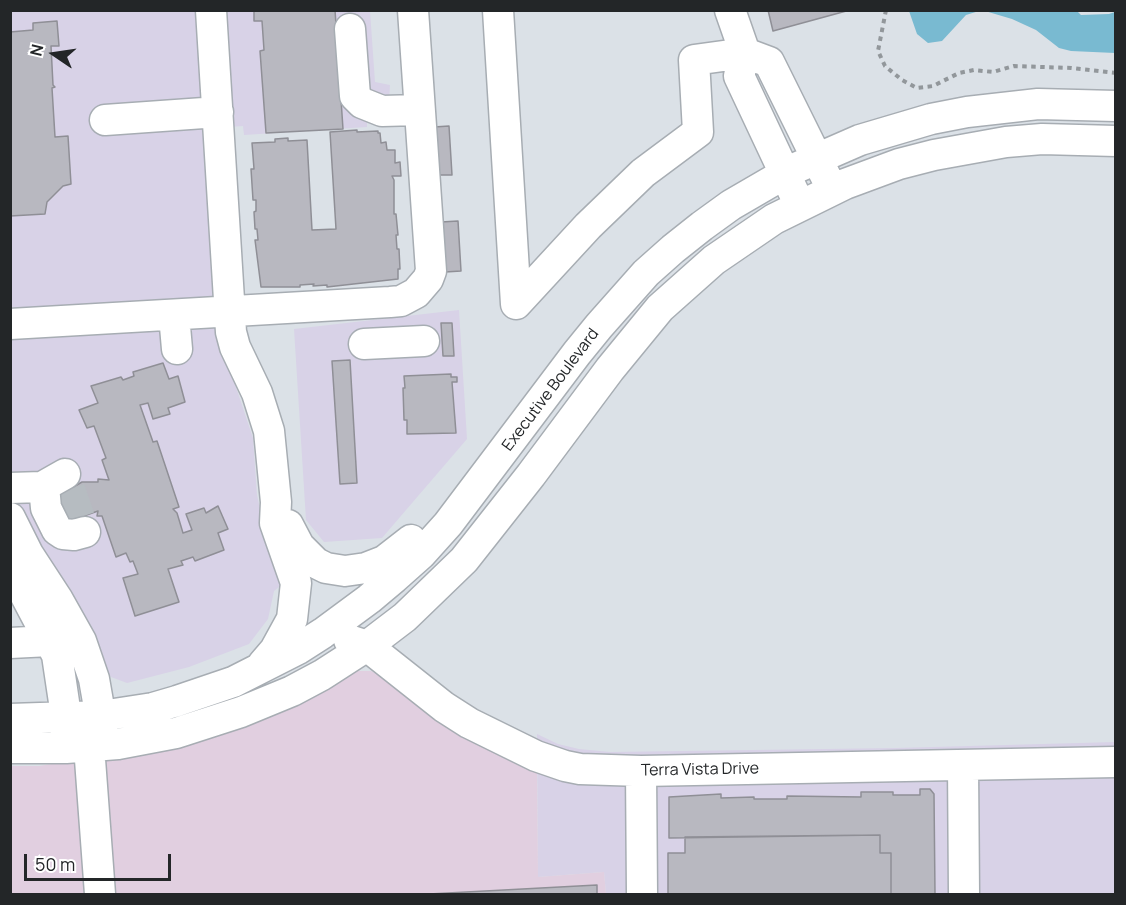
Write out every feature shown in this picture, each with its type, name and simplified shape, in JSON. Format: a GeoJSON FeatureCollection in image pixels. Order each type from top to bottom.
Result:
{"type":"FeatureCollection","features":[{"type":"Feature","properties":{"kind":"street"},"geometry":{"type":"LineString","coordinates":[[211,10],[229,312],[235,347],[257,393],[269,431],[276,502],[275,523],[296,583],[295,607],[286,631],[260,669]]}},
{"type":"Feature","properties":{"kind":"street"},"geometry":{"type":"LineString","coordinates":[[10,324],[401,301],[410,297],[423,286],[431,271],[413,10]]}},
{"type":"Feature","properties":{"kind":"street"},"geometry":{"type":"LineString","coordinates":[[498,10],[516,304],[588,226],[635,181],[698,132],[694,60],[745,53],[769,63],[816,159],[834,190]]}},
{"type":"Feature","properties":{"kind":"street"},"geometry":{"type":"LineString","coordinates":[[730,10],[745,53],[739,76],[784,175],[801,206]]}},
{"type":"Feature","properties":{"kind":"street"},"geometry":{"type":"LineString","coordinates":[[350,29],[355,96],[362,103],[382,111],[419,110]]}},
{"type":"Feature","properties":{"kind":"street","name":"Executive Boulevard"},"geometry":{"type":"LineString","coordinates":[[90,739],[153,708],[205,693],[260,669],[323,633],[369,599],[422,554],[448,524],[599,326],[646,273],[724,210],[816,159],[860,140],[896,128],[967,112],[1038,104],[1116,106]]}},
{"type":"Feature","properties":{"kind":"street"},"geometry":{"type":"LineString","coordinates":[[105,120],[218,112]]}},
{"type":"Feature","properties":{"kind":"street","name":"Executive Boulevard"},"geometry":{"type":"LineString","coordinates":[[10,748],[176,733],[241,712],[292,691],[367,646],[405,617],[464,560],[610,369],[660,308],[693,278],[743,239],[774,219],[834,190],[899,164],[971,147],[1042,139],[1116,141]]}},
{"type":"Feature","properties":{"kind":"street"},"geometry":{"type":"LineString","coordinates":[[174,315],[177,349]]}},
{"type":"Feature","properties":{"kind":"street"},"geometry":{"type":"LineString","coordinates":[[364,344],[424,341]]}},
{"type":"Feature","properties":{"kind":"street"},"geometry":{"type":"LineString","coordinates":[[10,488],[55,480],[46,508],[57,530],[63,534],[74,535],[86,532]]}},
{"type":"Feature","properties":{"kind":"street"},"geometry":{"type":"LineString","coordinates":[[276,502],[283,511],[292,535],[309,557],[326,568],[345,571],[366,568],[384,561],[471,495]]}},
{"type":"Feature","properties":{"kind":"street"},"geometry":{"type":"LineString","coordinates":[[10,518],[28,555],[58,600],[81,641],[94,679],[90,739],[100,894]]}},
{"type":"Feature","properties":{"kind":"street"},"geometry":{"type":"LineString","coordinates":[[10,566],[57,655],[65,718]]}},
{"type":"Feature","properties":{"kind":"street","name":"Terra Vista Drive"},"geometry":{"type":"LineString","coordinates":[[323,633],[367,646],[444,707],[469,723],[536,756],[580,769],[641,771],[1116,762]]}},
{"type":"Feature","properties":{"kind":"street"},"geometry":{"type":"LineString","coordinates":[[10,643],[50,641]]}},
{"type":"Feature","properties":{"kind":"street"},"geometry":{"type":"LineString","coordinates":[[10,719],[65,718],[90,739]]}},
{"type":"Feature","properties":{"kind":"street"},"geometry":{"type":"LineString","coordinates":[[963,765],[964,894]]}},
{"type":"Feature","properties":{"kind":"street"},"geometry":{"type":"LineString","coordinates":[[641,771],[642,894]]}},
{"type":"Feature","properties":{"kind":"path"},"geometry":{"type":"LineString","coordinates":[[886,10],[878,51],[885,66],[902,80],[917,88],[933,86],[959,73],[974,70],[993,72],[1014,66],[1071,68],[1116,73]]}},
{"type":"Feature","properties":{"kind":"shaded area"},"geometry":{"type":"Polygon","coordinates":[[[10,11],[370,11],[375,82],[390,85],[389,101],[367,101],[367,127],[244,135],[243,126],[215,128],[233,378],[253,438],[257,495],[264,527],[289,579],[274,591],[268,619],[249,644],[189,667],[127,683],[111,677],[99,665],[14,513],[10,491],[10,11]]]}},
{"type":"Feature","properties":{"kind":"shaded area"},"geometry":{"type":"Polygon","coordinates":[[[459,310],[467,439],[382,538],[324,542],[306,520],[294,329],[459,310]]]}},
{"type":"Feature","properties":{"kind":"shaded area"},"geometry":{"type":"Polygon","coordinates":[[[349,671],[371,671],[397,684],[537,771],[538,877],[604,872],[606,894],[11,894],[10,766],[39,766],[146,749],[349,671]]]}},
{"type":"Feature","properties":{"kind":"shaded area"},"geometry":{"type":"Polygon","coordinates":[[[537,734],[558,744],[610,752],[1115,742],[1115,894],[606,894],[604,872],[538,877],[537,734]]]}},
{"type":"Feature","properties":{"kind":"water"},"geometry":{"type":"Polygon","coordinates":[[[1076,10],[1081,15],[1115,12],[1115,53],[1071,51],[1059,48],[1036,30],[1012,19],[985,11],[1076,10]]]}},
{"type":"Feature","properties":{"kind":"water"},"geometry":{"type":"Polygon","coordinates":[[[909,11],[979,11],[966,15],[942,41],[928,43],[917,34],[909,11]]]}},
{"type":"Feature","properties":{"kind":"building"},"geometry":{"type":"Polygon","coordinates":[[[254,10],[335,10],[343,129],[266,133],[260,51],[264,50],[262,21],[254,21],[254,10]]]}},
{"type":"Feature","properties":{"kind":"building"},"geometry":{"type":"Polygon","coordinates":[[[768,10],[850,10],[773,31],[768,10]]]}},
{"type":"Feature","properties":{"kind":"building"},"geometry":{"type":"Polygon","coordinates":[[[57,21],[59,46],[51,46],[55,87],[52,88],[55,137],[68,136],[71,184],[63,186],[47,202],[45,214],[10,216],[10,32],[33,30],[33,23],[57,21]]]}},
{"type":"Feature","properties":{"kind":"building"},"geometry":{"type":"Polygon","coordinates":[[[449,126],[452,175],[437,175],[434,127],[449,126]]]}},
{"type":"Feature","properties":{"kind":"building"},"geometry":{"type":"Polygon","coordinates":[[[357,130],[357,132],[378,131],[381,143],[386,142],[387,150],[395,150],[395,163],[400,162],[401,176],[392,176],[394,214],[396,214],[398,235],[396,235],[397,249],[399,249],[398,279],[327,287],[327,285],[313,286],[314,284],[300,285],[300,287],[261,287],[255,240],[258,240],[254,212],[256,211],[256,200],[253,200],[251,169],[254,169],[252,143],[275,142],[275,139],[288,138],[288,141],[307,140],[312,230],[336,229],[330,132],[357,130]]]}},
{"type":"Feature","properties":{"kind":"building"},"geometry":{"type":"Polygon","coordinates":[[[458,221],[461,271],[445,272],[441,222],[458,221]]]}},
{"type":"Feature","properties":{"kind":"building"},"geometry":{"type":"Polygon","coordinates":[[[441,323],[452,323],[454,356],[443,356],[441,323]]]}},
{"type":"Feature","properties":{"kind":"building"},"geometry":{"type":"Polygon","coordinates":[[[350,360],[357,483],[340,484],[332,361],[350,360]]]}},
{"type":"Feature","properties":{"kind":"building"},"geometry":{"type":"Polygon","coordinates":[[[163,363],[169,379],[178,376],[185,402],[168,408],[170,414],[153,419],[148,403],[140,405],[153,442],[157,441],[179,507],[173,509],[177,513],[183,533],[192,530],[186,514],[204,508],[206,513],[218,506],[228,529],[218,533],[224,550],[195,561],[193,557],[181,561],[183,565],[168,569],[179,602],[135,616],[123,578],[138,574],[133,561],[130,562],[126,553],[116,557],[102,516],[97,516],[98,511],[61,524],[58,501],[70,489],[82,482],[98,482],[98,479],[109,480],[102,460],[106,458],[94,426],[87,428],[79,410],[98,403],[91,386],[121,377],[123,380],[134,376],[133,372],[163,363]]]}},
{"type":"Feature","properties":{"kind":"building"},"geometry":{"type":"Polygon","coordinates":[[[451,374],[451,377],[457,377],[457,382],[452,382],[456,433],[407,434],[407,420],[404,420],[404,376],[451,374]]]}},
{"type":"Feature","properties":{"kind":"building"},"geometry":{"type":"Polygon","coordinates":[[[920,789],[930,789],[934,794],[935,894],[891,894],[891,853],[880,853],[880,835],[669,838],[669,797],[721,794],[721,798],[754,797],[754,799],[787,799],[787,796],[861,797],[861,792],[920,795],[920,789]]]}},
{"type":"Feature","properties":{"kind":"building"},"geometry":{"type":"Polygon","coordinates":[[[880,835],[880,853],[891,853],[891,894],[668,894],[668,853],[685,853],[685,837],[880,835]]]}},
{"type":"Feature","properties":{"kind":"building"},"geometry":{"type":"Polygon","coordinates":[[[597,885],[597,894],[429,894],[597,885]]]}},
{"type":"Feature","properties":{"kind":"tunnel"},"geometry":{"type":"LineString","coordinates":[[70,489],[80,518]]}}]}
